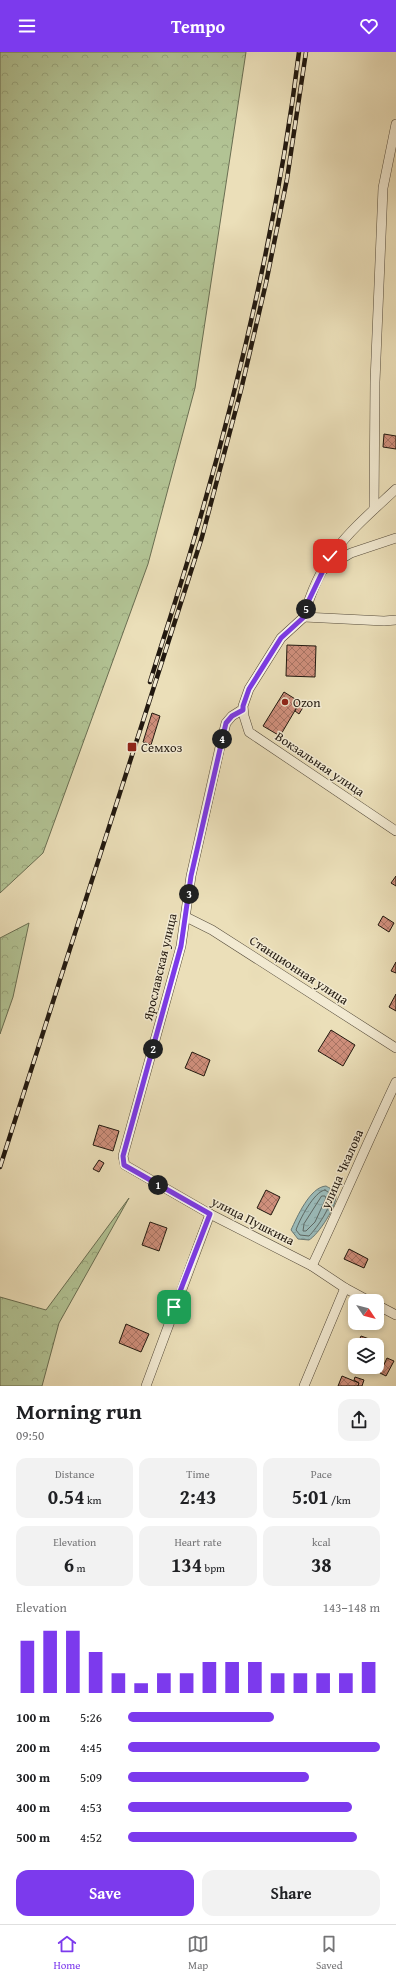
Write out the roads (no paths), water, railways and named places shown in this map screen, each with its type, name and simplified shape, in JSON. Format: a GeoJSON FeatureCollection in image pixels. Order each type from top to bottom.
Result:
{"type":"FeatureCollection","features":[{"type":"Feature","properties":{"kind":"street"},"geometry":{"type":"LineString","coordinates":[[374,509],[375,382],[383,188],[396,124]]}},
{"type":"Feature","properties":{"kind":"street"},"geometry":{"type":"LineString","coordinates":[[243,710],[249,689],[281,638],[304,617],[308,602],[321,571],[330,556],[346,536],[396,489]]}},
{"type":"Feature","properties":{"kind":"street"},"geometry":{"type":"LineString","coordinates":[[321,571],[351,553],[396,538]]}},
{"type":"Feature","properties":{"kind":"street"},"geometry":{"type":"LineString","coordinates":[[304,617],[384,621],[396,620]]}},
{"type":"Feature","properties":{"kind":"street","name":"Вокзальная улица"},"geometry":{"type":"LineString","coordinates":[[243,710],[249,732],[396,831]]}},
{"type":"Feature","properties":{"kind":"street","name":"Ярославская улица"},"geometry":{"type":"LineString","coordinates":[[124,1165],[123,1156],[181,946],[191,876],[226,723],[232,716],[243,710]]}},
{"type":"Feature","properties":{"kind":"street","name":"Станционная улица"},"geometry":{"type":"LineString","coordinates":[[186,917],[212,930],[396,1048]]}},
{"type":"Feature","properties":{"kind":"street","name":"улица Чкалова"},"geometry":{"type":"LineString","coordinates":[[312,1266],[346,1193],[358,1160],[396,1082]]}},
{"type":"Feature","properties":{"kind":"street","name":"улица Пушкина"},"geometry":{"type":"LineString","coordinates":[[124,1165],[210,1214],[312,1266],[356,1294]]}},
{"type":"Feature","properties":{"kind":"street"},"geometry":{"type":"LineString","coordinates":[[146,1386],[210,1214]]}},
{"type":"Feature","properties":{"kind":"street"},"geometry":{"type":"LineString","coordinates":[[304,1386],[345,1288]]}},
{"type":"Feature","properties":{"kind":"street"},"geometry":{"type":"LineString","coordinates":[[384,1309],[396,1315]]}},
{"type":"Feature","properties":{"kind":"water"},"geometry":{"type":"Polygon","coordinates":[[[326,1186],[333,1190],[336,1194],[336,1199],[331,1212],[313,1237],[309,1240],[298,1239],[291,1230],[300,1211],[315,1191],[326,1186]]]}},
{"type":"Feature","properties":{"kind":"railway"},"geometry":{"type":"LineString","coordinates":[[150,682],[179,591],[212,477],[243,356],[257,296],[281,174],[299,52]]}},
{"type":"Feature","properties":{"kind":"railway"},"geometry":{"type":"LineString","coordinates":[[0,1167],[202,537],[241,390],[266,283],[287,179],[306,52]]}},
{"type":"Feature","properties":{"kind":"place","name":"Ozon"},"geometry":{"type":"Point","coordinates":[285,702]}},
{"type":"Feature","properties":{"kind":"place","name":"Семхоз"},"geometry":{"type":"Point","coordinates":[132,747]}}]}
